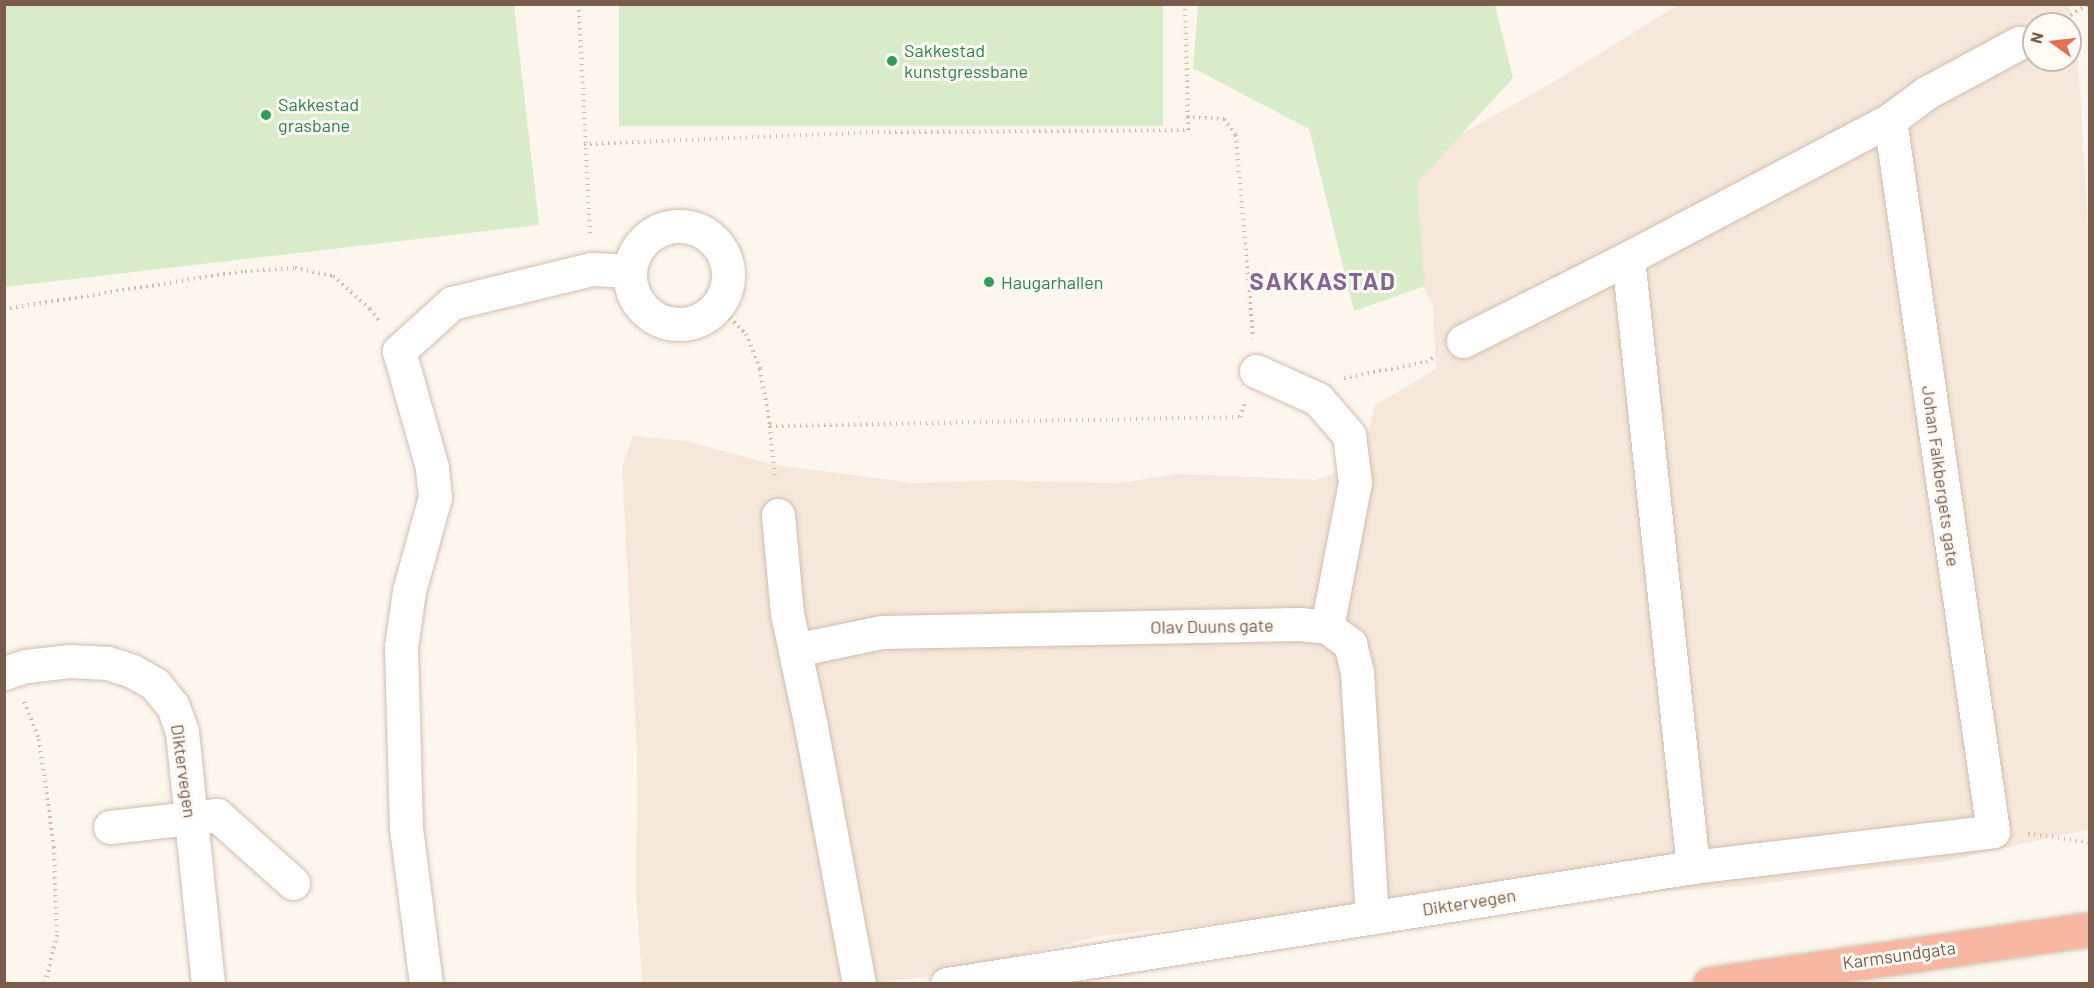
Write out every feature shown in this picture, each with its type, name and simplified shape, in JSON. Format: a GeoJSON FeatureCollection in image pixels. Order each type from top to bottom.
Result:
{"type":"FeatureCollection","features":[{"type":"Feature","properties":{"kind":"highway","name":"Karmsundgata"},"geometry":{"type":"LineString","coordinates":[[1710,984],[2090,929]]}},
{"type":"Feature","properties":{"kind":"street"},"geometry":{"type":"LineString","coordinates":[[1463,341],[1628,258],[1890,120],[1926,93],[2019,43]]}},
{"type":"Feature","properties":{"kind":"street","name":"Johan Falkbergets gate"},"geometry":{"type":"LineString","coordinates":[[1890,120],[1993,831]]}},
{"type":"Feature","properties":{"kind":"street"},"geometry":{"type":"LineString","coordinates":[[691,226],[715,240],[728,265],[726,293],[717,305],[709,315],[682,325],[655,319],[635,298],[630,271],[640,245],[663,228],[691,226]]}},
{"type":"Feature","properties":{"kind":"street"},"geometry":{"type":"LineString","coordinates":[[1628,258],[1693,867]]}},
{"type":"Feature","properties":{"kind":"street"},"geometry":{"type":"LineString","coordinates":[[426,984],[406,827],[401,647],[409,591],[435,498],[432,467],[399,351],[452,303],[592,269],[630,271]]}},
{"type":"Feature","properties":{"kind":"street"},"geometry":{"type":"LineString","coordinates":[[1256,371],[1318,399],[1348,435],[1355,482],[1327,627],[1350,644],[1357,673],[1372,918]]}},
{"type":"Feature","properties":{"kind":"street"},"geometry":{"type":"LineString","coordinates":[[778,515],[787,613],[859,984]]}},
{"type":"Feature","properties":{"kind":"street","name":"Olav Duuns gate"},"geometry":{"type":"LineString","coordinates":[[795,650],[882,632],[1300,624],[1327,627]]}},
{"type":"Feature","properties":{"kind":"street","name":"Diktervegen"},"geometry":{"type":"LineString","coordinates":[[4,673],[26,666],[69,661],[108,663],[132,671],[155,684],[173,706],[182,732],[208,984]]}},
{"type":"Feature","properties":{"kind":"street"},"geometry":{"type":"LineString","coordinates":[[110,827],[217,815],[293,883]]}},
{"type":"Feature","properties":{"kind":"street","name":"Diktervegen"},"geometry":{"type":"LineString","coordinates":[[947,984],[1693,867],[1993,831]]}},
{"type":"Feature","properties":{"kind":"path"},"geometry":{"type":"LineString","coordinates":[[579,4],[584,144],[592,269]]}},
{"type":"Feature","properties":{"kind":"path"},"geometry":{"type":"LineString","coordinates":[[584,144],[889,132],[1188,130],[1185,4]]}},
{"type":"Feature","properties":{"kind":"path"},"geometry":{"type":"LineString","coordinates":[[2075,12],[2088,4]]}},
{"type":"Feature","properties":{"kind":"path"},"geometry":{"type":"LineString","coordinates":[[770,426],[1240,417],[1256,371],[1236,135],[1224,119],[1187,117]]}},
{"type":"Feature","properties":{"kind":"path"},"geometry":{"type":"LineString","coordinates":[[4,309],[245,271],[295,268],[333,276],[370,309],[399,351]]}},
{"type":"Feature","properties":{"kind":"path"},"geometry":{"type":"LineString","coordinates":[[717,305],[746,333],[760,369],[770,426],[778,515]]}},
{"type":"Feature","properties":{"kind":"path"},"geometry":{"type":"LineString","coordinates":[[1318,399],[1346,377],[1426,362],[1463,341]]}},
{"type":"Feature","properties":{"kind":"path"},"geometry":{"type":"LineString","coordinates":[[22,700],[28,707],[39,739],[54,846],[57,935],[45,984]]}},
{"type":"Feature","properties":{"kind":"path"},"geometry":{"type":"LineString","coordinates":[[1993,831],[2090,842]]}},
{"type":"Feature","properties":{"kind":"shaded area"},"geometry":{"type":"Polygon","coordinates":[[[1678,5],[2069,5],[2070,12],[2022,12],[2022,72],[2079,72],[2090,259],[2089,829],[1942,862],[1870,869],[1747,886],[1311,914],[1100,936],[945,974],[877,983],[642,983],[636,893],[637,757],[622,466],[633,436],[687,441],[770,464],[912,483],[999,480],[1118,483],[1180,474],[1315,480],[1362,463],[1374,406],[1436,369],[1433,304],[1393,235],[1403,167],[1550,84],[1678,5]]]}},
{"type":"Feature","properties":{"kind":"green space","name":"Sakkestad grasbane"},"geometry":{"type":"Polygon","coordinates":[[[4,5],[514,5],[539,225],[5,287],[4,5]]]}},
{"type":"Feature","properties":{"kind":"green space","name":"Sakkestad kunstgressbane"},"geometry":{"type":"Polygon","coordinates":[[[619,5],[1163,5],[1163,126],[619,126],[619,5]]]}},
{"type":"Feature","properties":{"kind":"green space"},"geometry":{"type":"Polygon","coordinates":[[[1198,5],[1495,5],[1513,78],[1417,183],[1425,286],[1354,311],[1309,129],[1193,68],[1198,5]]]}},
{"type":"Feature","properties":{"kind":"place","name":"Sakkestad kunstgressbane"},"geometry":{"type":"Point","coordinates":[892,61]}},
{"type":"Feature","properties":{"kind":"place","name":"Sakkestad grasbane"},"geometry":{"type":"Point","coordinates":[266,115]}},
{"type":"Feature","properties":{"kind":"place","name":"Haugarhallen"},"geometry":{"type":"Point","coordinates":[989,282]}},
{"type":"Feature","properties":{"kind":"district","name":"SAKKASTAD"},"geometry":{"type":"Point","coordinates":[1323,281]}}]}
